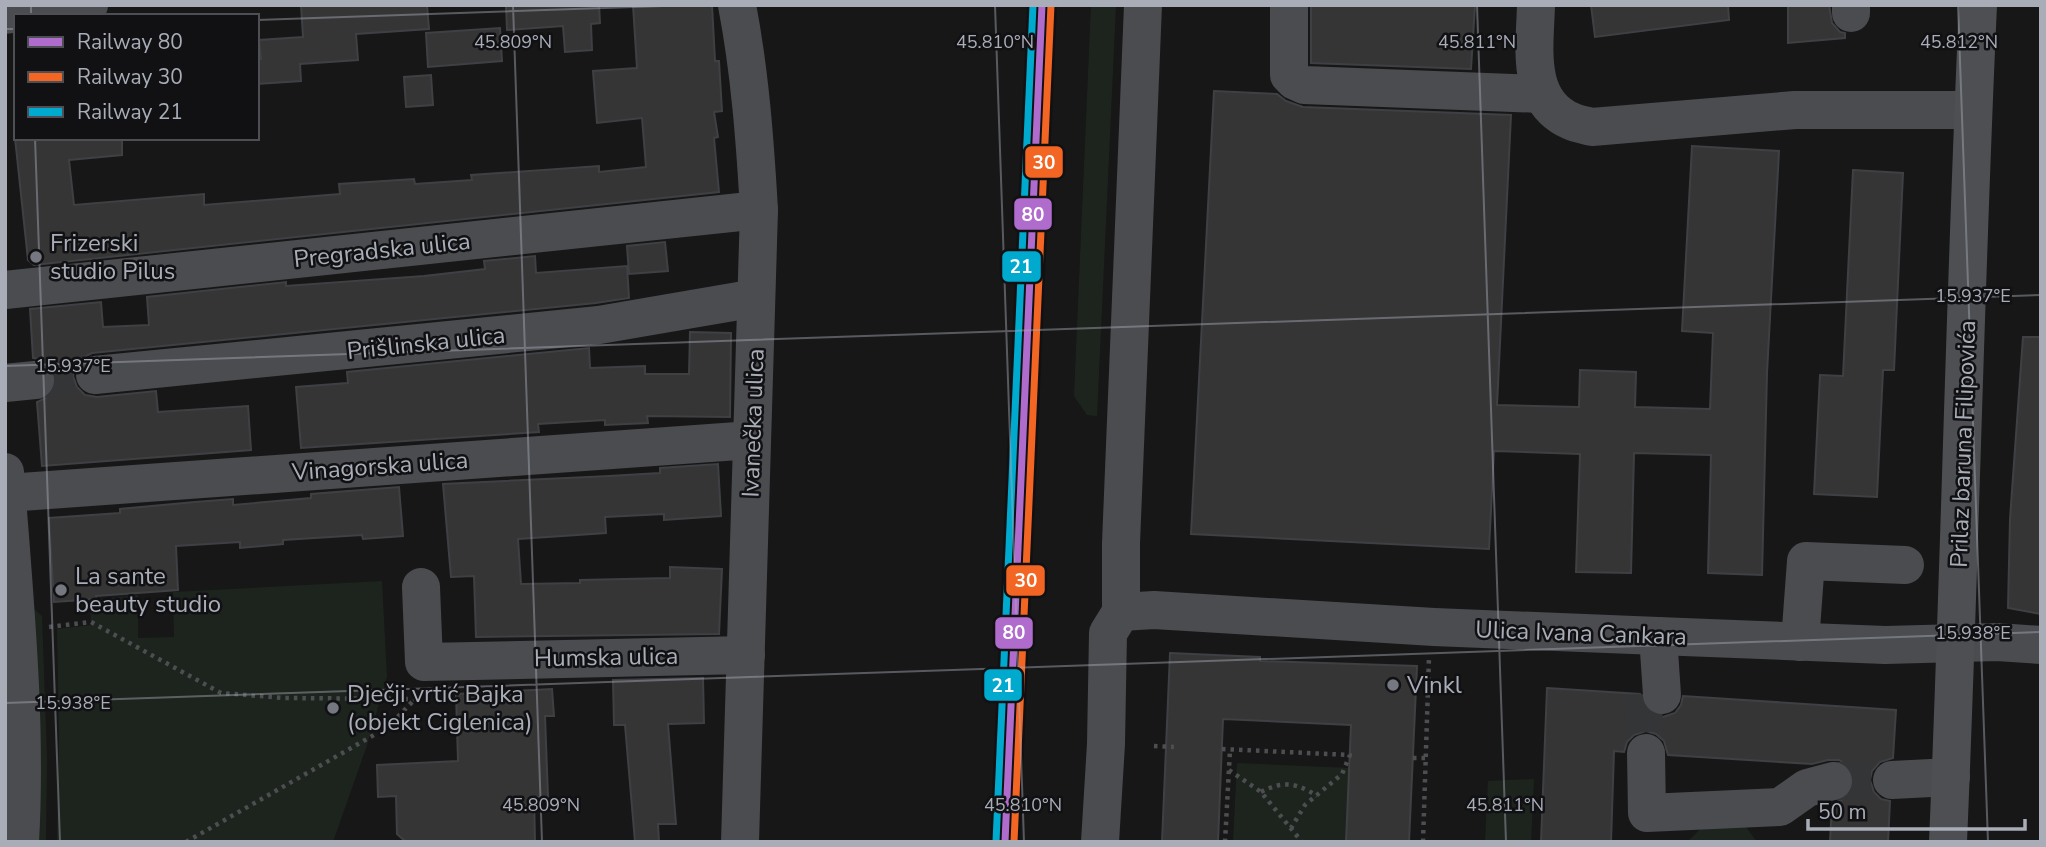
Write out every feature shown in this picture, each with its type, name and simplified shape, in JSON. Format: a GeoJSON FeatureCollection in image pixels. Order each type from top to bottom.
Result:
{"type":"FeatureCollection","features":[{"type":"Feature","properties":{"kind":"main road","name":"Prilaz baruna Filipovića"},"geometry":{"type":"LineString","coordinates":[[1948,842],[1978,5]]}},
{"type":"Feature","properties":{"kind":"street"},"geometry":{"type":"LineString","coordinates":[[5,15],[89,5]]}},
{"type":"Feature","properties":{"kind":"street","name":"Ivanečka ulica"},"geometry":{"type":"LineString","coordinates":[[737,5],[750,92],[759,210],[740,842]]}},
{"type":"Feature","properties":{"kind":"street"},"geometry":{"type":"LineString","coordinates":[[1100,842],[1106,744],[1108,634],[1121,612],[1121,543],[1143,5]]}},
{"type":"Feature","properties":{"kind":"street"},"geometry":{"type":"LineString","coordinates":[[1289,5],[1289,75],[1304,85],[1541,94]]}},
{"type":"Feature","properties":{"kind":"street"},"geometry":{"type":"LineString","coordinates":[[1536,5],[1534,68],[1541,94],[1549,106],[1570,121],[1592,127],[1795,110],[1973,110]]}},
{"type":"Feature","properties":{"kind":"street","name":"Pregradska ulica"},"geometry":{"type":"LineString","coordinates":[[5,290],[759,210]]}},
{"type":"Feature","properties":{"kind":"street","name":"Prišlinska ulica"},"geometry":{"type":"LineString","coordinates":[[95,375],[598,325],[756,298]]}},
{"type":"Feature","properties":{"kind":"street","name":"Vinagorska ulica"},"geometry":{"type":"LineString","coordinates":[[6,482],[752,440]]}},
{"type":"Feature","properties":{"kind":"street"},"geometry":{"type":"LineString","coordinates":[[6,482],[8,557],[21,726],[15,832]]}},
{"type":"Feature","properties":{"kind":"street"},"geometry":{"type":"LineString","coordinates":[[1800,642],[1806,561],[1905,565]]}},
{"type":"Feature","properties":{"kind":"street","name":"Humska ulica"},"geometry":{"type":"LineString","coordinates":[[421,587],[424,662],[746,654]]}},
{"type":"Feature","properties":{"kind":"street","name":"Ulica Ivana Cankara"},"geometry":{"type":"LineString","coordinates":[[1121,612],[1154,610],[1434,627],[1800,642],[1885,645],[2014,642],[2041,645]]}},
{"type":"Feature","properties":{"kind":"street"},"geometry":{"type":"LineString","coordinates":[[1650,636],[1640,656],[1652,694]]}},
{"type":"Feature","properties":{"kind":"street"},"geometry":{"type":"LineString","coordinates":[[1658,806],[1652,754],[1647,813],[1780,807],[1807,788],[1833,781]]}},
{"type":"Feature","properties":{"kind":"street"},"geometry":{"type":"LineString","coordinates":[[1892,780],[1951,777]]}},
{"type":"Feature","properties":{"kind":"path"},"geometry":{"type":"LineString","coordinates":[[49,627],[91,622],[220,693],[284,698],[415,699],[425,695]]}},
{"type":"Feature","properties":{"kind":"path"},"geometry":{"type":"LineString","coordinates":[[1423,842],[1429,646]]}},
{"type":"Feature","properties":{"kind":"path"},"geometry":{"type":"LineString","coordinates":[[186,842],[388,727],[415,699]]}},
{"type":"Feature","properties":{"kind":"path"},"geometry":{"type":"LineString","coordinates":[[1154,746],[1174,747]]}},
{"type":"Feature","properties":{"kind":"path"},"geometry":{"type":"LineString","coordinates":[[1222,749],[1349,755],[1342,774],[1306,805],[1291,828]]}},
{"type":"Feature","properties":{"kind":"path"},"geometry":{"type":"LineString","coordinates":[[1226,842],[1230,750]]}},
{"type":"Feature","properties":{"kind":"path"},"geometry":{"type":"LineString","coordinates":[[1413,758],[1426,758]]}},
{"type":"Feature","properties":{"kind":"path"},"geometry":{"type":"LineString","coordinates":[[1229,770],[1261,792],[1302,842]]}},
{"type":"Feature","properties":{"kind":"path"},"geometry":{"type":"LineString","coordinates":[[1261,792],[1272,786],[1293,783],[1317,796]]}},
{"type":"Feature","properties":{"kind":"shaded area"},"geometry":{"type":"Polygon","coordinates":[[[1091,5],[1116,5],[1097,416],[1087,415],[1074,396],[1091,5]]]}},
{"type":"Feature","properties":{"kind":"shaded area","name":"Dječji vrtić Bajka (objekt Ciglenica)"},"geometry":{"type":"Polygon","coordinates":[[[382,581],[387,677],[366,748],[333,842],[57,842],[57,629],[91,625],[90,600],[138,595],[138,638],[174,637],[173,592],[382,581]]]}},
{"type":"Feature","properties":{"kind":"shaded area"},"geometry":{"type":"Polygon","coordinates":[[[33,608],[42,616],[47,757],[46,842],[36,842],[33,608]]]}},
{"type":"Feature","properties":{"kind":"shaded area"},"geometry":{"type":"Polygon","coordinates":[[[1237,763],[1349,768],[1346,842],[1233,842],[1237,763]]]}},
{"type":"Feature","properties":{"kind":"shaded area"},"geometry":{"type":"Polygon","coordinates":[[[1534,779],[1531,842],[1485,842],[1488,781],[1534,779]]]}},
{"type":"Feature","properties":{"kind":"shaded area"},"geometry":{"type":"Polygon","coordinates":[[[1711,819],[1744,824],[1757,842],[1687,842],[1711,819]]]}},
{"type":"Feature","properties":{"kind":"building"},"geometry":{"type":"Polygon","coordinates":[[[301,5],[427,5],[429,29],[356,34],[358,60],[300,64],[301,81],[259,84],[259,40],[303,37],[301,5]]]}},
{"type":"Feature","properties":{"kind":"building"},"geometry":{"type":"Polygon","coordinates":[[[506,5],[599,5],[600,23],[591,24],[592,50],[565,52],[563,26],[507,30],[506,5]]]}},
{"type":"Feature","properties":{"kind":"building"},"geometry":{"type":"Polygon","coordinates":[[[633,5],[712,5],[715,61],[719,61],[722,111],[714,112],[718,137],[714,138],[719,192],[34,265],[28,260],[15,140],[122,140],[122,155],[69,160],[74,205],[204,194],[204,205],[340,194],[339,184],[414,179],[415,184],[472,180],[471,175],[599,166],[599,172],[646,167],[642,118],[597,123],[593,71],[637,68],[633,5]]]}},
{"type":"Feature","properties":{"kind":"building"},"geometry":{"type":"Polygon","coordinates":[[[1311,5],[1475,5],[1471,69],[1311,63],[1311,5]]]}},
{"type":"Feature","properties":{"kind":"building"},"geometry":{"type":"Polygon","coordinates":[[[1591,5],[1728,5],[1729,20],[1595,37],[1591,5]]]}},
{"type":"Feature","properties":{"kind":"building"},"geometry":{"type":"Polygon","coordinates":[[[1788,5],[1829,5],[1832,23],[1840,32],[1845,33],[1845,38],[1788,43],[1788,5]]]}},
{"type":"Feature","properties":{"kind":"building"},"geometry":{"type":"Polygon","coordinates":[[[500,28],[502,61],[428,67],[426,33],[500,28]]]}},
{"type":"Feature","properties":{"kind":"building"},"geometry":{"type":"Polygon","coordinates":[[[431,75],[433,105],[406,107],[404,77],[431,75]]]}},
{"type":"Feature","properties":{"kind":"building"},"geometry":{"type":"Polygon","coordinates":[[[1214,91],[1277,94],[1286,101],[1303,107],[1511,115],[1497,405],[1579,407],[1580,370],[1636,372],[1635,407],[1710,409],[1713,333],[1682,331],[1692,146],[1779,151],[1767,373],[1762,575],[1708,573],[1711,455],[1634,453],[1631,573],[1576,572],[1580,454],[1494,451],[1489,549],[1191,534],[1214,91]]]}},
{"type":"Feature","properties":{"kind":"building"},"geometry":{"type":"Polygon","coordinates":[[[1853,170],[1903,173],[1894,370],[1883,370],[1877,497],[1814,494],[1820,375],[1843,376],[1853,170]]]}},
{"type":"Feature","properties":{"kind":"building"},"geometry":{"type":"Polygon","coordinates":[[[665,242],[668,271],[629,274],[627,246],[665,242]]]}},
{"type":"Feature","properties":{"kind":"building"},"geometry":{"type":"Polygon","coordinates":[[[535,256],[536,273],[627,266],[629,298],[92,353],[82,358],[75,367],[73,376],[77,387],[85,395],[97,397],[156,391],[158,412],[248,406],[251,450],[42,466],[37,402],[55,390],[57,379],[52,367],[43,360],[33,358],[30,309],[101,302],[103,327],[149,325],[147,297],[286,282],[286,286],[424,276],[485,269],[484,261],[535,256]]]}},
{"type":"Feature","properties":{"kind":"building"},"geometry":{"type":"Polygon","coordinates":[[[690,332],[731,333],[730,417],[647,416],[648,423],[605,425],[605,420],[538,424],[539,432],[301,448],[296,387],[348,383],[347,372],[589,348],[590,368],[645,366],[645,374],[689,374],[690,332]]]}},
{"type":"Feature","properties":{"kind":"building"},"geometry":{"type":"Polygon","coordinates":[[[2023,337],[2041,337],[2041,614],[2008,608],[2010,519],[2023,337]]]}},
{"type":"Feature","properties":{"kind":"building"},"geometry":{"type":"Polygon","coordinates":[[[718,464],[721,516],[664,520],[664,514],[605,517],[606,533],[518,539],[521,584],[670,578],[670,567],[722,569],[719,634],[476,637],[474,576],[451,577],[443,484],[660,473],[660,468],[718,464]]]}},
{"type":"Feature","properties":{"kind":"building"},"geometry":{"type":"Polygon","coordinates":[[[399,487],[403,536],[363,539],[362,535],[283,540],[283,544],[240,548],[240,542],[176,546],[178,590],[54,602],[49,518],[120,513],[120,509],[233,499],[233,505],[311,498],[311,494],[399,487]]]}},
{"type":"Feature","properties":{"kind":"building"},"geometry":{"type":"Polygon","coordinates":[[[1170,653],[1260,657],[1260,661],[1417,666],[1409,842],[1346,842],[1351,725],[1223,719],[1218,842],[1162,842],[1170,653]]]}},
{"type":"Feature","properties":{"kind":"building"},"geometry":{"type":"Polygon","coordinates":[[[703,678],[704,723],[668,724],[676,824],[658,824],[659,842],[635,842],[625,725],[614,725],[613,680],[703,678]]]}},
{"type":"Feature","properties":{"kind":"building"},"geometry":{"type":"Polygon","coordinates":[[[1547,688],[1640,694],[1644,708],[1663,717],[1675,713],[1683,696],[1896,710],[1893,758],[1880,762],[1872,771],[1870,780],[1874,792],[1881,799],[1890,801],[1888,842],[1830,842],[1832,804],[1848,797],[1854,786],[1854,775],[1849,766],[1839,760],[1812,764],[1668,755],[1664,741],[1656,734],[1646,731],[1634,735],[1627,742],[1624,752],[1614,751],[1611,842],[1541,842],[1547,688]]]}},
{"type":"Feature","properties":{"kind":"building"},"geometry":{"type":"Polygon","coordinates":[[[552,689],[554,716],[545,716],[548,797],[534,797],[535,842],[406,842],[397,834],[396,796],[378,797],[377,765],[458,761],[456,694],[552,689]]]}},
{"type":"Feature","properties":{"kind":"tunnel"},"geometry":{"type":"LineString","coordinates":[[35,380],[95,375]]}},
{"type":"Feature","properties":{"kind":"tunnel"},"geometry":{"type":"LineString","coordinates":[[1642,694],[1646,753]]}},
{"type":"Feature","properties":{"kind":"tunnel"},"geometry":{"type":"LineString","coordinates":[[1833,781],[1892,780]]}},
{"type":"Feature","properties":{"kind":"rail line","name":"21"},"geometry":{"type":"LineString","coordinates":[[996,842],[1033,5]]}},
{"type":"Feature","properties":{"kind":"rail line","name":"80"},"geometry":{"type":"LineString","coordinates":[[1005,842],[1042,5]]}},
{"type":"Feature","properties":{"kind":"rail line","name":"30"},"geometry":{"type":"LineString","coordinates":[[1014,842],[1051,5]]}},
{"type":"Feature","properties":{"kind":"place","name":"Frizerski studio Pilus"},"geometry":{"type":"Point","coordinates":[36,257]}},
{"type":"Feature","properties":{"kind":"place","name":"La sante beauty studio"},"geometry":{"type":"Point","coordinates":[61,590]}},
{"type":"Feature","properties":{"kind":"place","name":"Vinkl"},"geometry":{"type":"Point","coordinates":[1393,685]}},
{"type":"Feature","properties":{"kind":"place","name":"Dječji vrtić Bajka (objekt Ciglenica)"},"geometry":{"type":"Point","coordinates":[333,708]}}]}
